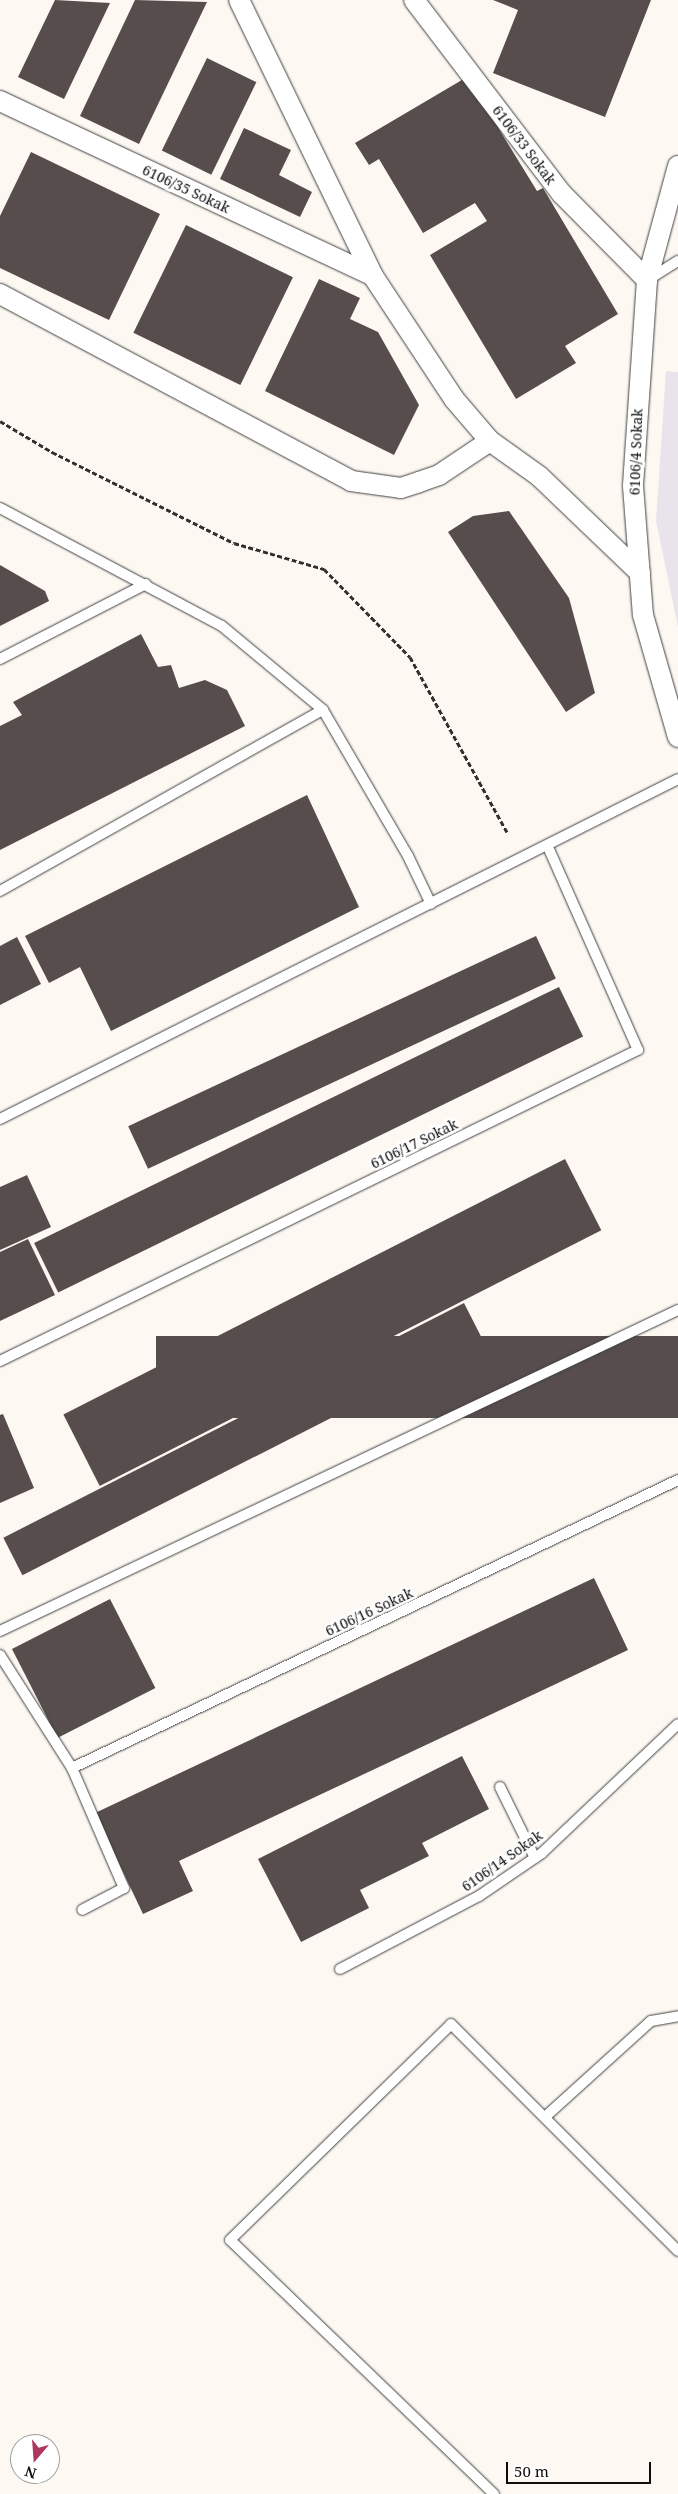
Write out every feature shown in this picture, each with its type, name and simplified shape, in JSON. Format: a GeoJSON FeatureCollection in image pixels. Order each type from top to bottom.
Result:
{"type":"FeatureCollection","features":[{"type":"Feature","properties":{"kind":"street"},"geometry":{"type":"LineString","coordinates":[[239,0],[373,276],[454,400],[490,441],[539,476],[640,573]]}},
{"type":"Feature","properties":{"kind":"street","name":"6106/33 Sokak"},"geometry":{"type":"LineString","coordinates":[[414,0],[562,194],[646,280]]}},
{"type":"Feature","properties":{"kind":"street","name":"6106/35 Sokak"},"geometry":{"type":"LineString","coordinates":[[0,101],[373,276]]}},
{"type":"Feature","properties":{"kind":"street","name":"6106/4 Sokak"},"geometry":{"type":"LineString","coordinates":[[678,166],[646,280],[633,486],[643,615],[678,737]]}},
{"type":"Feature","properties":{"kind":"street"},"geometry":{"type":"LineString","coordinates":[[0,294],[351,480],[401,488],[439,475],[490,441]]}},
{"type":"Feature","properties":{"kind":"lane"},"geometry":{"type":"LineString","coordinates":[[646,280],[678,261]]}},
{"type":"Feature","properties":{"kind":"lane"},"geometry":{"type":"LineString","coordinates":[[1,509],[146,584],[222,626],[324,710],[408,856],[431,904]]}},
{"type":"Feature","properties":{"kind":"lane"},"geometry":{"type":"LineString","coordinates":[[0,659],[146,584]]}},
{"type":"Feature","properties":{"kind":"lane"},"geometry":{"type":"LineString","coordinates":[[0,891],[324,710]]}},
{"type":"Feature","properties":{"kind":"lane"},"geometry":{"type":"LineString","coordinates":[[0,1119],[678,779]]}},
{"type":"Feature","properties":{"kind":"lane","name":"6106/17 Sokak"},"geometry":{"type":"LineString","coordinates":[[0,1360],[638,1050],[548,845]]}},
{"type":"Feature","properties":{"kind":"lane"},"geometry":{"type":"LineString","coordinates":[[0,1631],[678,1310]]}},
{"type":"Feature","properties":{"kind":"lane","name":"6106/16 Sokak"},"geometry":{"type":"LineString","coordinates":[[72,1768],[678,1480]]}},
{"type":"Feature","properties":{"kind":"lane"},"geometry":{"type":"LineString","coordinates":[[0,1655],[72,1768],[124,1888],[82,1910]]}},
{"type":"Feature","properties":{"kind":"lane","name":"6106/14 Sokak"},"geometry":{"type":"LineString","coordinates":[[340,1969],[479,1896],[535,1858],[678,1724]]}},
{"type":"Feature","properties":{"kind":"lane"},"geometry":{"type":"LineString","coordinates":[[500,1787],[535,1858]]}},
{"type":"Feature","properties":{"kind":"lane"},"geometry":{"type":"LineString","coordinates":[[545,2117],[651,2022],[678,2016]]}},
{"type":"Feature","properties":{"kind":"lane"},"geometry":{"type":"LineString","coordinates":[[494,2494],[230,2240],[451,2024],[678,2251]]}},
{"type":"Feature","properties":{"kind":"path"},"geometry":{"type":"LineString","coordinates":[[0,421],[52,452],[234,542],[324,569],[410,657],[507,832]]}},
{"type":"Feature","properties":{"kind":"shaded area"},"geometry":{"type":"Polygon","coordinates":[[[666,371],[678,372],[678,627],[656,521],[666,371]]]}},
{"type":"Feature","properties":{"kind":"building"},"geometry":{"type":"Polygon","coordinates":[[[55,0],[110,3],[64,99],[18,77],[55,0]]]}},
{"type":"Feature","properties":{"kind":"building"},"geometry":{"type":"Polygon","coordinates":[[[135,0],[207,2],[139,144],[80,116],[135,0]]]}},
{"type":"Feature","properties":{"kind":"building"},"geometry":{"type":"Polygon","coordinates":[[[493,0],[651,0],[605,117],[493,73],[518,10],[493,0]]]}},
{"type":"Feature","properties":{"kind":"building"},"geometry":{"type":"Polygon","coordinates":[[[207,58],[256,82],[211,175],[162,151],[207,58]]]}},
{"type":"Feature","properties":{"kind":"building"},"geometry":{"type":"Polygon","coordinates":[[[467,77],[537,191],[543,188],[618,314],[565,346],[576,363],[516,399],[430,255],[487,221],[475,203],[423,233],[379,159],[369,165],[355,143],[467,77]]]}},
{"type":"Feature","properties":{"kind":"building"},"geometry":{"type":"Polygon","coordinates":[[[244,128],[291,150],[279,175],[312,192],[300,217],[220,179],[244,128]]]}},
{"type":"Feature","properties":{"kind":"building"},"geometry":{"type":"Polygon","coordinates":[[[31,152],[160,214],[109,320],[0,268],[0,216],[31,152]]]}},
{"type":"Feature","properties":{"kind":"building"},"geometry":{"type":"Polygon","coordinates":[[[186,225],[293,277],[240,385],[133,333],[186,225]]]}},
{"type":"Feature","properties":{"kind":"building"},"geometry":{"type":"Polygon","coordinates":[[[319,279],[360,298],[350,319],[378,332],[419,405],[394,455],[265,391],[319,279]]]}},
{"type":"Feature","properties":{"kind":"building"},"geometry":{"type":"Polygon","coordinates":[[[509,511],[569,598],[595,693],[566,712],[448,532],[473,516],[509,511]]]}},
{"type":"Feature","properties":{"kind":"building"},"geometry":{"type":"Polygon","coordinates":[[[0,565],[45,591],[49,601],[0,626],[0,565]]]}},
{"type":"Feature","properties":{"kind":"building"},"geometry":{"type":"Polygon","coordinates":[[[141,634],[158,667],[171,665],[179,688],[205,680],[227,690],[245,726],[0,850],[0,726],[22,715],[13,702],[141,634]]]}},
{"type":"Feature","properties":{"kind":"building"},"geometry":{"type":"Polygon","coordinates":[[[307,795],[359,907],[111,1031],[80,967],[49,983],[25,936],[307,795]]]}},
{"type":"Feature","properties":{"kind":"building"},"geometry":{"type":"Polygon","coordinates":[[[536,936],[556,979],[148,1169],[128,1126],[536,936]]]}},
{"type":"Feature","properties":{"kind":"building"},"geometry":{"type":"Polygon","coordinates":[[[17,937],[41,984],[0,1005],[0,946],[17,937]]]}},
{"type":"Feature","properties":{"kind":"building"},"geometry":{"type":"Polygon","coordinates":[[[559,987],[583,1036],[58,1292],[34,1243],[559,987]]]}},
{"type":"Feature","properties":{"kind":"building"},"geometry":{"type":"Polygon","coordinates":[[[565,1159],[601,1230],[100,1486],[63,1415],[565,1159]]]}},
{"type":"Feature","properties":{"kind":"building"},"geometry":{"type":"Polygon","coordinates":[[[27,1175],[51,1227],[0,1250],[0,1187],[27,1175]]]}},
{"type":"Feature","properties":{"kind":"building"},"geometry":{"type":"Polygon","coordinates":[[[28,1239],[55,1295],[0,1321],[0,1252],[28,1239]]]}},
{"type":"Feature","properties":{"kind":"building"},"geometry":{"type":"Polygon","coordinates":[[[464,1303],[483,1340],[22,1575],[3,1538],[464,1303]]]}},
{"type":"Feature","properties":{"kind":"building"},"geometry":{"type":"Polygon","coordinates":[[[156,1336],[678,1336],[678,1418],[156,1418],[156,1336]]]}},
{"type":"Feature","properties":{"kind":"building"},"geometry":{"type":"Polygon","coordinates":[[[3,1414],[34,1488],[0,1503],[0,1415],[3,1414]]]}},
{"type":"Feature","properties":{"kind":"building"},"geometry":{"type":"Polygon","coordinates":[[[594,1578],[628,1650],[179,1861],[193,1891],[143,1914],[95,1813],[594,1578]]]}},
{"type":"Feature","properties":{"kind":"building"},"geometry":{"type":"Polygon","coordinates":[[[110,1599],[155,1688],[57,1738],[12,1649],[110,1599]]]}},
{"type":"Feature","properties":{"kind":"building"},"geometry":{"type":"Polygon","coordinates":[[[462,1756],[489,1809],[422,1843],[429,1856],[360,1890],[369,1908],[301,1942],[258,1859],[462,1756]]]}}]}
